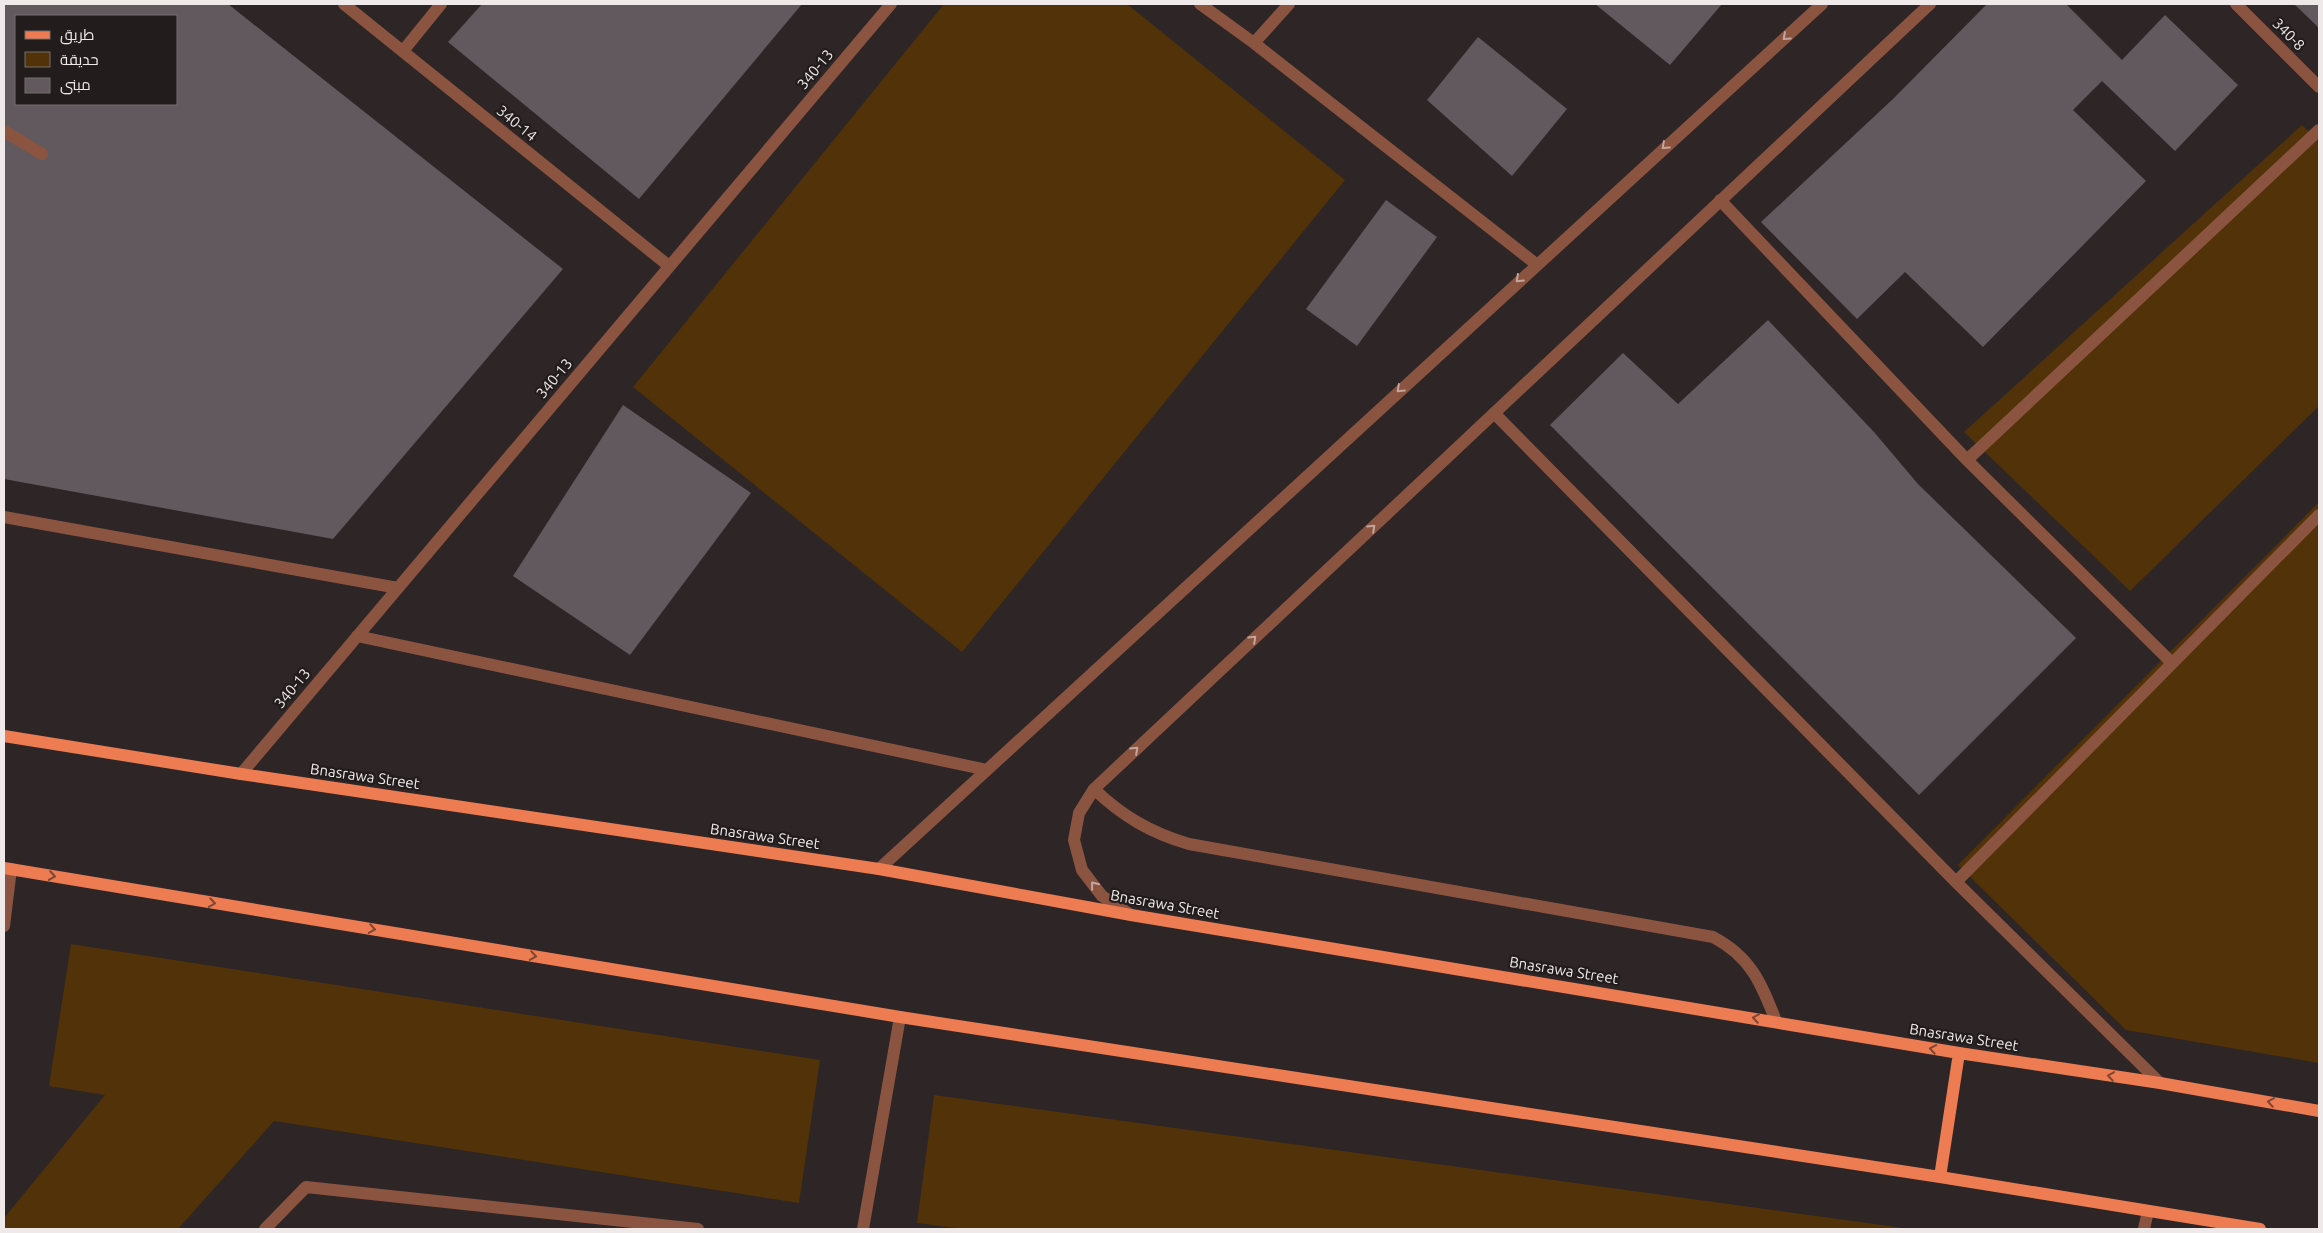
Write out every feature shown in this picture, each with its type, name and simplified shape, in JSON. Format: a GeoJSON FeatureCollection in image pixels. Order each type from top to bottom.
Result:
{"type":"FeatureCollection","features":[{"type":"Feature","properties":{"kind":"main road","name":"Bnasrawa Street"},"geometry":{"type":"LineString","coordinates":[[4,736],[241,774],[879,869],[1132,915],[1959,1053],[2160,1083],[2319,1111]]}},
{"type":"Feature","properties":{"kind":"main road"},"geometry":{"type":"LineString","coordinates":[[7,869],[900,1017],[1940,1177],[2260,1229]]}},
{"type":"Feature","properties":{"kind":"main road"},"geometry":{"type":"LineString","coordinates":[[1940,1177],[1959,1053]]}},
{"type":"Feature","properties":{"kind":"street","name":"340-14"},"geometry":{"type":"LineString","coordinates":[[344,4],[670,266]]}},
{"type":"Feature","properties":{"kind":"street"},"geometry":{"type":"LineString","coordinates":[[403,51],[441,4]]}},
{"type":"Feature","properties":{"kind":"street","name":"340-13"},"geometry":{"type":"LineString","coordinates":[[241,774],[891,4]]}},
{"type":"Feature","properties":{"kind":"street"},"geometry":{"type":"LineString","coordinates":[[1200,4],[1254,43],[1536,264]]}},
{"type":"Feature","properties":{"kind":"street"},"geometry":{"type":"LineString","coordinates":[[1254,43],[1289,4]]}},
{"type":"Feature","properties":{"kind":"street"},"geometry":{"type":"LineString","coordinates":[[879,869],[1536,264],[1822,4]]}},
{"type":"Feature","properties":{"kind":"street"},"geometry":{"type":"LineString","coordinates":[[1132,915],[1102,896],[1082,870],[1074,840],[1079,813],[1094,789],[1930,4]]}},
{"type":"Feature","properties":{"kind":"street","name":"340-8"},"geometry":{"type":"LineString","coordinates":[[2236,4],[2319,87]]}},
{"type":"Feature","properties":{"kind":"street"},"geometry":{"type":"LineString","coordinates":[[1967,460],[2319,130]]}},
{"type":"Feature","properties":{"kind":"street"},"geometry":{"type":"LineString","coordinates":[[4,131],[42,154]]}},
{"type":"Feature","properties":{"kind":"street"},"geometry":{"type":"LineString","coordinates":[[1720,200],[1967,460],[2172,663]]}},
{"type":"Feature","properties":{"kind":"street"},"geometry":{"type":"LineString","coordinates":[[1494,413],[1956,882],[2160,1083]]}},
{"type":"Feature","properties":{"kind":"street"},"geometry":{"type":"LineString","coordinates":[[1956,882],[2319,515]]}},
{"type":"Feature","properties":{"kind":"street"},"geometry":{"type":"LineString","coordinates":[[4,517],[398,588]]}},
{"type":"Feature","properties":{"kind":"street"},"geometry":{"type":"LineString","coordinates":[[357,636],[987,770]]}},
{"type":"Feature","properties":{"kind":"street"},"geometry":{"type":"LineString","coordinates":[[1094,789],[1114,808],[1137,824],[1162,836],[1189,844],[1713,937],[1730,946],[1758,978],[1776,1021]]}},
{"type":"Feature","properties":{"kind":"street"},"geometry":{"type":"LineString","coordinates":[[4,926],[7,869]]}},
{"type":"Feature","properties":{"kind":"street"},"geometry":{"type":"LineString","coordinates":[[863,1229],[900,1017]]}},
{"type":"Feature","properties":{"kind":"street"},"geometry":{"type":"LineString","coordinates":[[265,1229],[306,1187],[698,1229]]}},
{"type":"Feature","properties":{"kind":"street"},"geometry":{"type":"LineString","coordinates":[[2144,1229],[2148,1211]]}},
{"type":"Feature","properties":{"kind":"green space"},"geometry":{"type":"Polygon","coordinates":[[[944,4],[1127,4],[1345,180],[962,652],[633,387],[944,4]]]}},
{"type":"Feature","properties":{"kind":"green space"},"geometry":{"type":"Polygon","coordinates":[[[2302,125],[2319,141],[2319,406],[2130,591],[1964,432],[2302,125]]]}},
{"type":"Feature","properties":{"kind":"green space"},"geometry":{"type":"Polygon","coordinates":[[[2319,502],[2319,1063],[2126,1030],[1958,865],[2319,502]]]}},
{"type":"Feature","properties":{"kind":"green space"},"geometry":{"type":"Polygon","coordinates":[[[71,944],[820,1060],[799,1203],[274,1121],[178,1229],[4,1229],[4,1218],[105,1095],[49,1086],[71,944]]]}},
{"type":"Feature","properties":{"kind":"green space"},"geometry":{"type":"Polygon","coordinates":[[[934,1095],[1911,1229],[963,1229],[917,1223],[934,1095]]]}},
{"type":"Feature","properties":{"kind":"building"},"geometry":{"type":"Polygon","coordinates":[[[4,4],[228,4],[563,269],[333,539],[4,479],[4,4]]]}},
{"type":"Feature","properties":{"kind":"building"},"geometry":{"type":"Polygon","coordinates":[[[482,4],[802,4],[639,199],[448,42],[482,4]]]}},
{"type":"Feature","properties":{"kind":"building"},"geometry":{"type":"Polygon","coordinates":[[[1595,4],[1722,4],[1670,65],[1595,4]]]}},
{"type":"Feature","properties":{"kind":"building"},"geometry":{"type":"Polygon","coordinates":[[[1987,4],[2066,4],[2122,60],[2165,15],[2238,85],[2175,151],[2102,81],[2073,110],[2146,181],[1983,347],[1905,272],[1857,319],[1761,222],[1893,99],[1987,4]]]}},
{"type":"Feature","properties":{"kind":"building"},"geometry":{"type":"Polygon","coordinates":[[[2294,4],[2319,4],[2319,29],[2316,25],[2294,4]]]}},
{"type":"Feature","properties":{"kind":"building"},"geometry":{"type":"Polygon","coordinates":[[[1478,37],[1567,109],[1512,176],[1427,100],[1478,37]]]}},
{"type":"Feature","properties":{"kind":"building"},"geometry":{"type":"Polygon","coordinates":[[[1386,200],[1437,237],[1357,346],[1306,309],[1386,200]]]}},
{"type":"Feature","properties":{"kind":"building"},"geometry":{"type":"Polygon","coordinates":[[[1768,320],[1874,432],[1918,484],[2076,638],[1919,795],[1550,425],[1623,353],[1678,404],[1768,320]]]}},
{"type":"Feature","properties":{"kind":"building"},"geometry":{"type":"Polygon","coordinates":[[[623,405],[751,493],[630,655],[513,576],[623,405]]]}}]}
